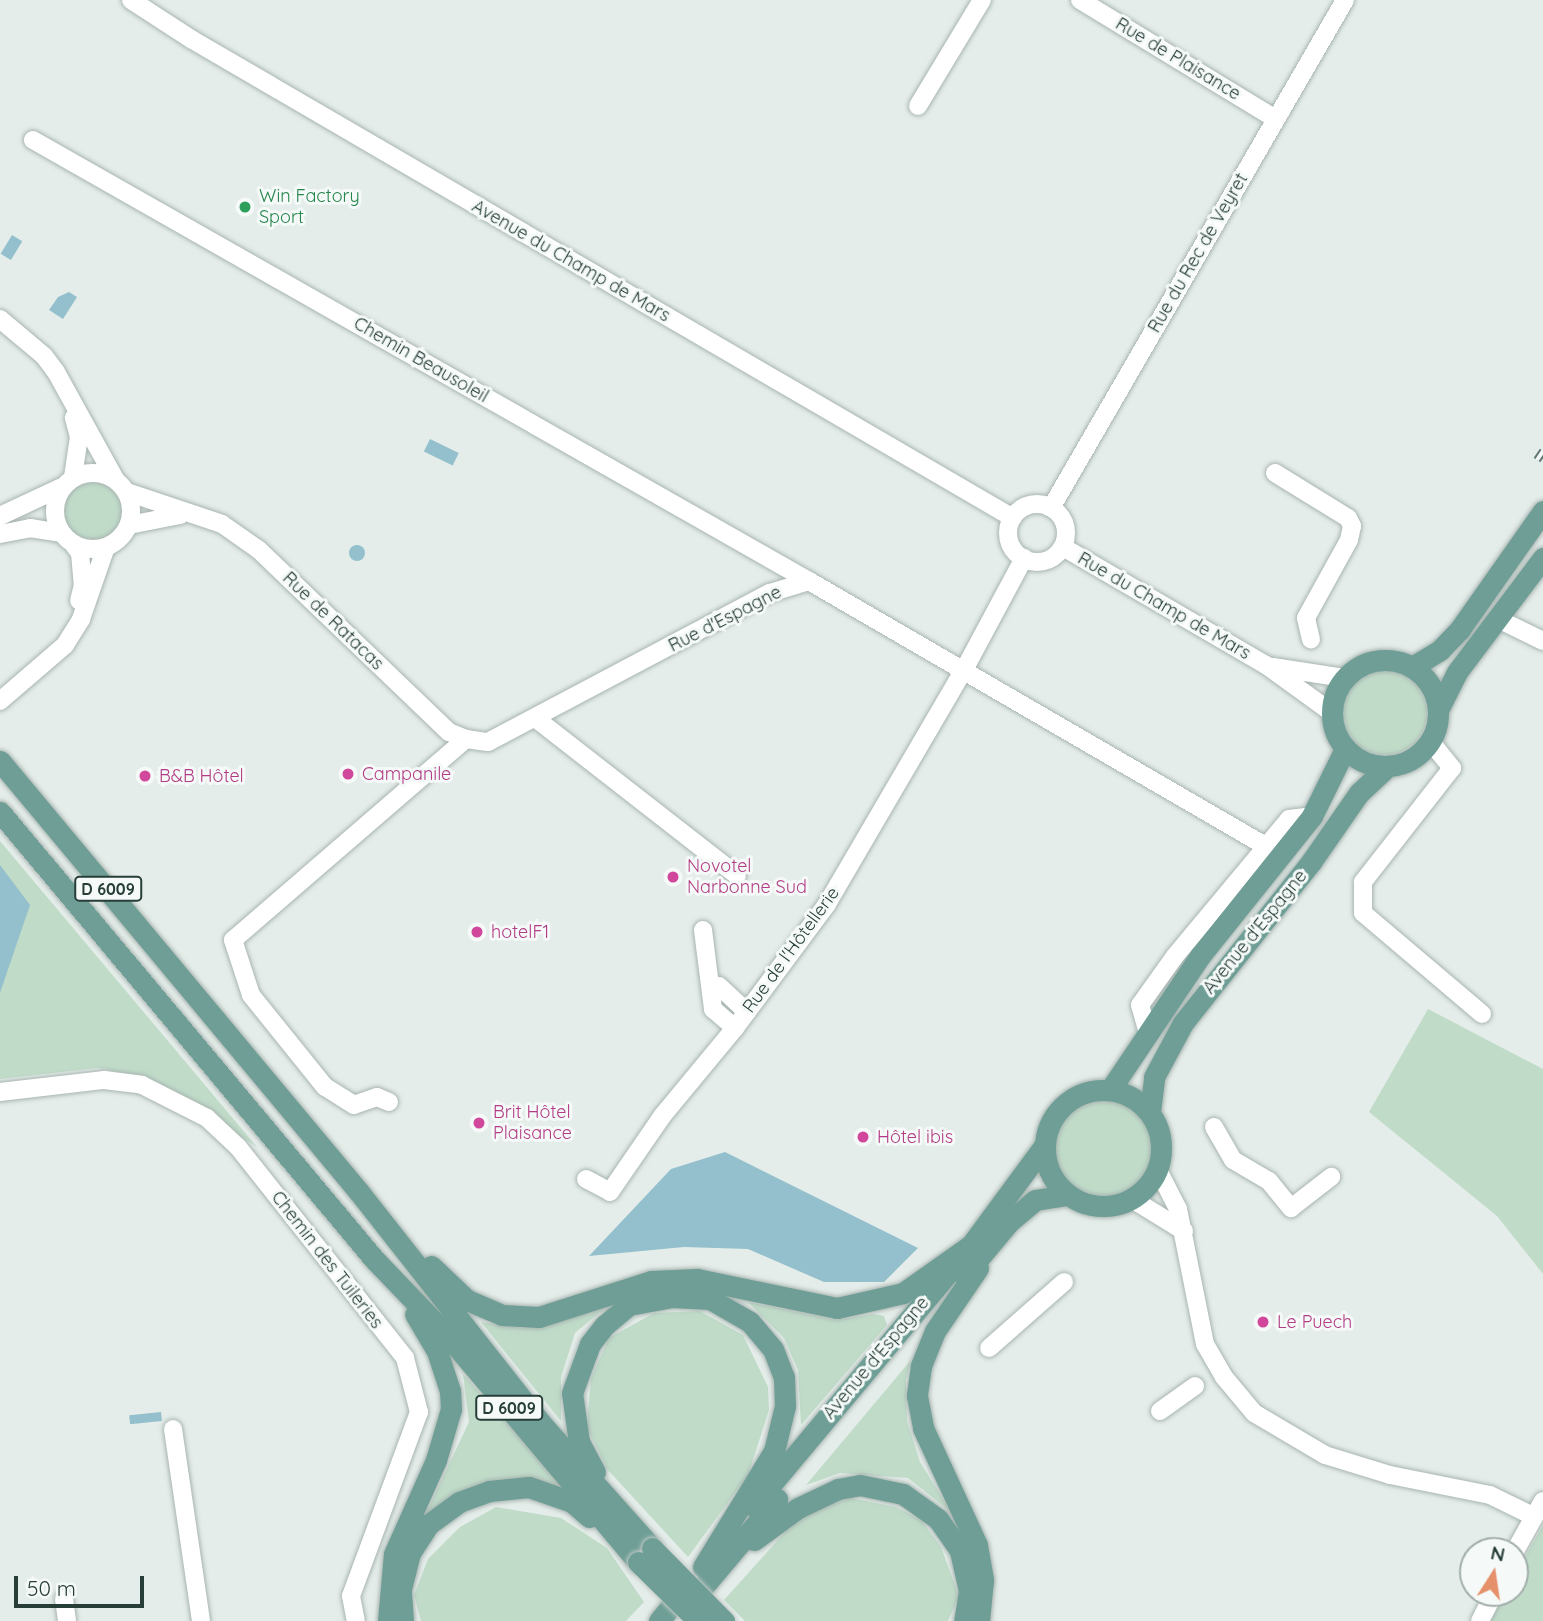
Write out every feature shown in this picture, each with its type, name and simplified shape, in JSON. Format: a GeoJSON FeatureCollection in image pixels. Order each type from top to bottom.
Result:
{"type":"FeatureCollection","features":[{"type":"Feature","properties":{"kind":"main road"},"geometry":{"type":"LineString","coordinates":[[1412,667],[1440,650],[1460,629],[1543,511]]}},
{"type":"Feature","properties":{"kind":"main road"},"geometry":{"type":"LineString","coordinates":[[1438,710],[1428,682],[1412,667],[1392,660],[1368,662],[1344,678],[1331,712],[1335,732],[1345,749],[1366,763],[1388,766],[1407,761],[1430,741],[1445,690],[1543,558]]}},
{"type":"Feature","properties":{"kind":"main road","name":"Avenue d'Espagne"},"geometry":{"type":"LineString","coordinates":[[1110,1090],[1274,850],[1312,817],[1345,749]]}},
{"type":"Feature","properties":{"kind":"main road","name":"D 6009"},"geometry":{"type":"LineString","coordinates":[[0,761],[359,1192],[539,1421],[611,1501],[645,1555],[724,1621]]}},
{"type":"Feature","properties":{"kind":"main road","name":"Avenue d'Espagne"},"geometry":{"type":"LineString","coordinates":[[1150,1112],[1154,1077],[1183,1023],[1311,862],[1359,793],[1388,766]]}},
{"type":"Feature","properties":{"kind":"main road","name":"D 6009"},"geometry":{"type":"LineString","coordinates":[[0,812],[374,1259],[447,1335],[645,1555],[698,1621]]}},
{"type":"Feature","properties":{"kind":"main road"},"geometry":{"type":"LineString","coordinates":[[1110,1090],[1129,1095],[1150,1112],[1160,1135],[1157,1170],[1132,1199],[1105,1206],[1068,1195],[1047,1166],[1044,1146],[1050,1122],[1072,1098],[1110,1090]]}},
{"type":"Feature","properties":{"kind":"main road","name":"Avenue d'Espagne"},"geometry":{"type":"LineString","coordinates":[[708,1571],[971,1245],[1044,1146]]}},
{"type":"Feature","properties":{"kind":"main road"},"geometry":{"type":"LineString","coordinates":[[359,1192],[467,1300],[502,1315],[539,1317],[651,1281],[697,1279],[837,1308],[903,1293],[971,1245]]}},
{"type":"Feature","properties":{"kind":"main road","name":"Avenue d'Espagne"},"geometry":{"type":"LineString","coordinates":[[708,1571],[1009,1222],[1035,1200],[1068,1195]]}},
{"type":"Feature","properties":{"kind":"main road"},"geometry":{"type":"LineString","coordinates":[[979,1621],[984,1580],[977,1545],[923,1428],[917,1396],[921,1366],[934,1331],[1009,1222]]}},
{"type":"Feature","properties":{"kind":"main road"},"geometry":{"type":"LineString","coordinates":[[374,1259],[438,1353],[451,1400],[436,1460],[394,1554],[387,1621]]}},
{"type":"Feature","properties":{"kind":"main road"},"geometry":{"type":"LineString","coordinates":[[611,1501],[579,1442],[572,1393],[590,1344],[605,1325],[629,1305],[672,1297],[710,1299],[750,1322],[773,1349],[784,1377],[785,1406],[774,1451],[708,1571],[668,1619]]}},
{"type":"Feature","properties":{"kind":"main road"},"geometry":{"type":"LineString","coordinates":[[708,1571],[818,1495],[860,1485],[882,1487],[922,1504],[951,1533],[967,1571],[964,1621]]}},
{"type":"Feature","properties":{"kind":"main road"},"geometry":{"type":"LineString","coordinates":[[403,1621],[401,1589],[410,1553],[429,1524],[459,1502],[489,1491],[529,1488],[572,1502],[645,1555]]}},
{"type":"Feature","properties":{"kind":"street","name":"Avenue du Champ de Mars"},"geometry":{"type":"LineString","coordinates":[[131,0],[154,6],[202,46],[1013,518]]}},
{"type":"Feature","properties":{"kind":"street"},"geometry":{"type":"LineString","coordinates":[[918,106],[982,0]]}},
{"type":"Feature","properties":{"kind":"street","name":"Rue de Plaisance"},"geometry":{"type":"LineString","coordinates":[[1080,0],[1276,118]]}},
{"type":"Feature","properties":{"kind":"street","name":"Rue du Rec de Veyret"},"geometry":{"type":"LineString","coordinates":[[1051,508],[1345,0]]}},
{"type":"Feature","properties":{"kind":"street","name":"Chemin Beausoleil"},"geometry":{"type":"LineString","coordinates":[[33,140],[808,581]]}},
{"type":"Feature","properties":{"kind":"street"},"geometry":{"type":"LineString","coordinates":[[0,319],[44,356],[132,508],[129,525],[106,547],[81,619],[65,645],[0,701]]}},
{"type":"Feature","properties":{"kind":"street"},"geometry":{"type":"LineString","coordinates":[[0,688],[55,641],[74,616],[83,585],[80,553],[67,539],[54,513],[67,482],[79,437],[67,394]]}},
{"type":"Feature","properties":{"kind":"street"},"geometry":{"type":"LineString","coordinates":[[0,516],[87,472],[121,485]]}},
{"type":"Feature","properties":{"kind":"street"},"geometry":{"type":"LineString","coordinates":[[1275,473],[1348,518],[1352,526],[1349,540],[1306,618],[1311,639]]}},
{"type":"Feature","properties":{"kind":"street","name":"Rue de Ratacas"},"geometry":{"type":"LineString","coordinates":[[121,485],[222,524],[259,550],[449,732],[466,739]]}},
{"type":"Feature","properties":{"kind":"street"},"geometry":{"type":"LineString","coordinates":[[1028,505],[1051,508],[1065,524],[1063,547],[1050,559],[1024,558],[1010,543],[1013,518],[1028,505]]}},
{"type":"Feature","properties":{"kind":"street","name":"Rue de Ratacas"},"geometry":{"type":"LineString","coordinates":[[129,525],[155,516],[192,514]]}},
{"type":"Feature","properties":{"kind":"street"},"geometry":{"type":"LineString","coordinates":[[0,534],[30,528],[106,547]]}},
{"type":"Feature","properties":{"kind":"street","name":"Rue du Champ de Mars"},"geometry":{"type":"LineString","coordinates":[[1063,547],[1266,665],[1331,712]]}},
{"type":"Feature","properties":{"kind":"street"},"geometry":{"type":"LineString","coordinates":[[965,668],[1024,558]]}},
{"type":"Feature","properties":{"kind":"street"},"geometry":{"type":"LineString","coordinates":[[808,581],[965,668],[1274,850]]}},
{"type":"Feature","properties":{"kind":"street","name":"Rue d'Espagne"},"geometry":{"type":"LineString","coordinates":[[466,739],[488,741],[771,593],[808,581]]}},
{"type":"Feature","properties":{"kind":"street"},"geometry":{"type":"LineString","coordinates":[[1497,619],[1543,641]]}},
{"type":"Feature","properties":{"kind":"street","name":"Rue du Champ de Mars"},"geometry":{"type":"LineString","coordinates":[[1266,665],[1344,678]]}},
{"type":"Feature","properties":{"kind":"street","name":"Rue de l'Hôtellerie"},"geometry":{"type":"LineString","coordinates":[[586,1179],[610,1192],[663,1115],[747,1012],[827,904],[965,668]]}},
{"type":"Feature","properties":{"kind":"street"},"geometry":{"type":"LineString","coordinates":[[535,718],[737,875]]}},
{"type":"Feature","properties":{"kind":"street"},"geometry":{"type":"LineString","coordinates":[[389,1102],[377,1097],[354,1105],[326,1087],[251,995],[233,940],[466,739]]}},
{"type":"Feature","properties":{"kind":"street"},"geometry":{"type":"LineString","coordinates":[[1430,741],[1452,768],[1363,882],[1363,913],[1482,1014]]}},
{"type":"Feature","properties":{"kind":"street"},"geometry":{"type":"LineString","coordinates":[[0,754],[15,778]]}},
{"type":"Feature","properties":{"kind":"street"},"geometry":{"type":"LineString","coordinates":[[703,930],[713,1009],[735,1028]]}},
{"type":"Feature","properties":{"kind":"street"},"geometry":{"type":"LineString","coordinates":[[719,986],[747,1012]]}},
{"type":"Feature","properties":{"kind":"street","name":"Chemin des Tuileries"},"geometry":{"type":"LineString","coordinates":[[0,1092],[104,1080],[129,1083],[142,1085],[207,1118],[238,1147],[405,1358],[419,1412],[351,1596],[356,1621]]}},
{"type":"Feature","properties":{"kind":"street"},"geometry":{"type":"LineString","coordinates":[[1214,1127],[1233,1160],[1269,1181],[1291,1208],[1331,1177]]}},
{"type":"Feature","properties":{"kind":"street"},"geometry":{"type":"LineString","coordinates":[[1157,1170],[1178,1209],[1184,1231],[1195,1312],[1205,1344],[1224,1377],[1254,1413],[1325,1455],[1390,1475],[1490,1495],[1538,1509],[1523,1537]]}},
{"type":"Feature","properties":{"kind":"street"},"geometry":{"type":"LineString","coordinates":[[1132,1199],[1184,1231]]}},
{"type":"Feature","properties":{"kind":"street"},"geometry":{"type":"LineString","coordinates":[[989,1348],[1064,1282]]}},
{"type":"Feature","properties":{"kind":"street"},"geometry":{"type":"LineString","coordinates":[[1160,1411],[1195,1386]]}},
{"type":"Feature","properties":{"kind":"street"},"geometry":{"type":"LineString","coordinates":[[173,1429],[201,1621]]}},
{"type":"Feature","properties":{"kind":"street"},"geometry":{"type":"LineString","coordinates":[[64,1599],[67,1621]]}},
{"type":"Feature","properties":{"kind":"green space"},"geometry":{"type":"Polygon","coordinates":[[[93,482],[114,490],[122,511],[114,532],[93,540],[72,532],[64,511],[72,490],[93,482]]]}},
{"type":"Feature","properties":{"kind":"green space"},"geometry":{"type":"Polygon","coordinates":[[[1385,671],[1401,674],[1415,683],[1424,697],[1427,713],[1424,729],[1415,743],[1401,752],[1385,755],[1369,752],[1355,743],[1346,729],[1343,713],[1346,697],[1355,683],[1369,674],[1385,671]]]}},
{"type":"Feature","properties":{"kind":"green space"},"geometry":{"type":"Polygon","coordinates":[[[0,841],[257,1147],[146,1077],[98,1068],[0,1079],[0,841]]]}},
{"type":"Feature","properties":{"kind":"green space"},"geometry":{"type":"Polygon","coordinates":[[[1428,1009],[1543,1069],[1543,1274],[1497,1216],[1369,1112],[1428,1009]]]}},
{"type":"Feature","properties":{"kind":"green space"},"geometry":{"type":"Polygon","coordinates":[[[1103,1098],[1122,1102],[1137,1113],[1148,1128],[1152,1147],[1148,1166],[1137,1181],[1122,1192],[1103,1196],[1084,1192],[1069,1181],[1058,1166],[1054,1147],[1058,1128],[1069,1113],[1084,1102],[1103,1098]]]}},
{"type":"Feature","properties":{"kind":"green space"},"geometry":{"type":"Polygon","coordinates":[[[748,1302],[836,1320],[874,1314],[884,1316],[887,1325],[801,1425],[798,1370],[784,1338],[748,1302]]]}},
{"type":"Feature","properties":{"kind":"green space"},"geometry":{"type":"Polygon","coordinates":[[[605,1308],[575,1333],[561,1377],[561,1421],[481,1322],[523,1328],[605,1308]]]}},
{"type":"Feature","properties":{"kind":"green space"},"geometry":{"type":"Polygon","coordinates":[[[700,1311],[743,1335],[768,1387],[769,1410],[748,1475],[688,1557],[607,1469],[587,1427],[591,1378],[609,1338],[654,1313],[700,1311]]]}},
{"type":"Feature","properties":{"kind":"green space"},"geometry":{"type":"Polygon","coordinates":[[[911,1360],[906,1380],[907,1421],[920,1462],[951,1512],[908,1478],[840,1473],[806,1485],[911,1360]]]}},
{"type":"Feature","properties":{"kind":"green space"},"geometry":{"type":"Polygon","coordinates":[[[463,1374],[562,1486],[538,1483],[421,1524],[469,1422],[463,1374]]]}},
{"type":"Feature","properties":{"kind":"green space"},"geometry":{"type":"Polygon","coordinates":[[[846,1497],[896,1507],[922,1521],[941,1547],[959,1596],[948,1621],[745,1621],[724,1600],[785,1532],[819,1507],[846,1497]]]}},
{"type":"Feature","properties":{"kind":"green space"},"geometry":{"type":"Polygon","coordinates":[[[496,1507],[561,1518],[607,1548],[644,1602],[626,1621],[421,1621],[414,1595],[428,1559],[460,1527],[496,1507]]]}},
{"type":"Feature","properties":{"kind":"green space"},"geometry":{"type":"Polygon","coordinates":[[[1543,1525],[1543,1621],[1489,1621],[1497,1607],[1529,1607],[1529,1550],[1543,1525]]]}},
{"type":"Feature","properties":{"kind":"water"},"geometry":{"type":"Polygon","coordinates":[[[12,235],[22,241],[11,260],[1,254],[12,235]]]}},
{"type":"Feature","properties":{"kind":"water"},"geometry":{"type":"Polygon","coordinates":[[[69,292],[77,297],[63,319],[49,310],[58,297],[69,292]]]}},
{"type":"Feature","properties":{"kind":"water"},"geometry":{"type":"Polygon","coordinates":[[[430,439],[459,453],[453,466],[424,452],[430,439]]]}},
{"type":"Feature","properties":{"kind":"water"},"geometry":{"type":"Polygon","coordinates":[[[357,545],[363,547],[363,559],[357,561],[351,559],[349,553],[351,547],[357,545]]]}},
{"type":"Feature","properties":{"kind":"water"},"geometry":{"type":"Polygon","coordinates":[[[0,865],[30,905],[0,993],[0,865]]]}},
{"type":"Feature","properties":{"kind":"water"},"geometry":{"type":"Polygon","coordinates":[[[725,1152],[918,1248],[884,1282],[824,1282],[748,1249],[684,1247],[589,1256],[671,1169],[725,1152]]]}},
{"type":"Feature","properties":{"kind":"water"},"geometry":{"type":"Polygon","coordinates":[[[161,1412],[162,1421],[130,1424],[129,1415],[161,1412]]]}},
{"type":"Feature","properties":{"kind":"railway"},"geometry":{"type":"LineString","coordinates":[[1537,460],[1543,451]]}},
{"type":"Feature","properties":{"kind":"place","name":"Win Factory Sport"},"geometry":{"type":"Point","coordinates":[245,207]}},
{"type":"Feature","properties":{"kind":"place","name":"Campanile"},"geometry":{"type":"Point","coordinates":[348,774]}},
{"type":"Feature","properties":{"kind":"place","name":"B&B Hôtel"},"geometry":{"type":"Point","coordinates":[145,776]}},
{"type":"Feature","properties":{"kind":"place","name":"Novotel Narbonne Sud"},"geometry":{"type":"Point","coordinates":[673,877]}},
{"type":"Feature","properties":{"kind":"place","name":"hotelF1"},"geometry":{"type":"Point","coordinates":[477,932]}},
{"type":"Feature","properties":{"kind":"place","name":"Brit Hôtel Plaisance"},"geometry":{"type":"Point","coordinates":[479,1123]}},
{"type":"Feature","properties":{"kind":"place","name":"Hôtel ibis"},"geometry":{"type":"Point","coordinates":[863,1137]}},
{"type":"Feature","properties":{"kind":"place","name":"Le Puech"},"geometry":{"type":"Point","coordinates":[1263,1322]}}]}
